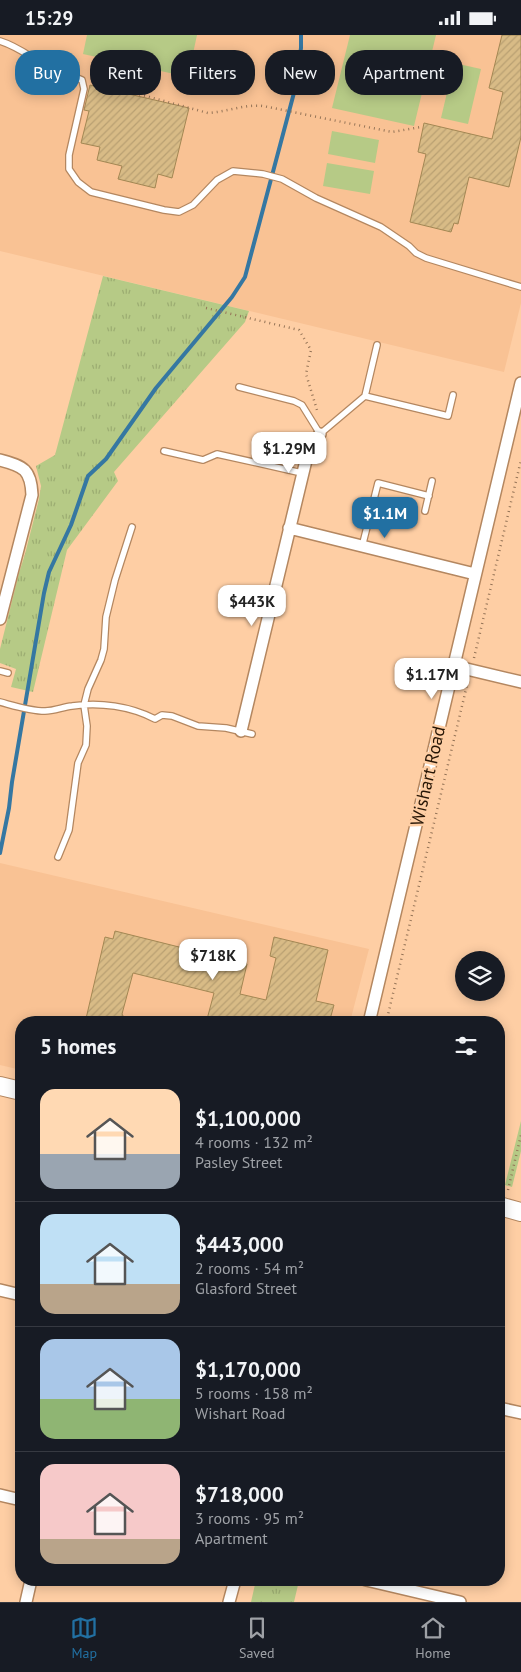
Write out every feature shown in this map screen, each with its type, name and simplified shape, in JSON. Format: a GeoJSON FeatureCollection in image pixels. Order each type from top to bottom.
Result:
{"type":"FeatureCollection","features":[{"type":"Feature","properties":{"kind":"main road"},"geometry":{"type":"LineString","coordinates":[[0,1086],[15,1090]]}},
{"type":"Feature","properties":{"kind":"main road"},"geometry":{"type":"LineString","coordinates":[[505,1208],[521,1212]]}},
{"type":"Feature","properties":{"kind":"street","name":"Wishart Road"},"geometry":{"type":"LineString","coordinates":[[371,1016],[521,383]]}},
{"type":"Feature","properties":{"kind":"street"},"geometry":{"type":"LineString","coordinates":[[247,733],[302,473],[308,452],[320,434]]}},
{"type":"Feature","properties":{"kind":"street"},"geometry":{"type":"LineString","coordinates":[[0,461],[14,464],[25,470],[31,481],[32,495],[0,619]]}},
{"type":"Feature","properties":{"kind":"street"},"geometry":{"type":"LineString","coordinates":[[289,528],[475,574]]}},
{"type":"Feature","properties":{"kind":"street"},"geometry":{"type":"LineString","coordinates":[[454,666],[521,682]]}},
{"type":"Feature","properties":{"kind":"street"},"geometry":{"type":"LineString","coordinates":[[0,1289],[15,1293]]}},
{"type":"Feature","properties":{"kind":"street"},"geometry":{"type":"LineString","coordinates":[[505,1409],[521,1413]]}},
{"type":"Feature","properties":{"kind":"street"},"geometry":{"type":"LineString","coordinates":[[0,1495],[15,1499]]}},
{"type":"Feature","properties":{"kind":"street"},"geometry":{"type":"LineString","coordinates":[[26,1602],[30,1586]]}},
{"type":"Feature","properties":{"kind":"street"},"geometry":{"type":"LineString","coordinates":[[229,1602],[233,1586]]}},
{"type":"Feature","properties":{"kind":"street"},"geometry":{"type":"LineString","coordinates":[[404,1586],[460,1602]]}},
{"type":"Feature","properties":{"kind":"lane"},"geometry":{"type":"LineString","coordinates":[[0,41],[8,43],[52,69],[82,80],[84,89],[69,155],[69,169],[78,183],[91,192],[164,210],[179,211],[193,205],[217,180],[233,171],[263,174],[282,179],[316,198],[381,227],[416,253],[426,258],[521,287]]}},
{"type":"Feature","properties":{"kind":"lane"},"geometry":{"type":"LineString","coordinates":[[239,387],[294,401],[302,405],[320,434],[365,396],[377,345]]}},
{"type":"Feature","properties":{"kind":"lane"},"geometry":{"type":"LineString","coordinates":[[365,396],[448,417],[453,395]]}},
{"type":"Feature","properties":{"kind":"lane"},"geometry":{"type":"LineString","coordinates":[[164,451],[203,460],[217,454],[302,473]]}},
{"type":"Feature","properties":{"kind":"lane"},"geometry":{"type":"LineString","coordinates":[[425,511],[432,481]]}},
{"type":"Feature","properties":{"kind":"lane"},"geometry":{"type":"LineString","coordinates":[[362,547],[378,483],[429,495]]}},
{"type":"Feature","properties":{"kind":"lane"},"geometry":{"type":"LineString","coordinates":[[58,857],[69,830],[78,763],[86,745],[87,726],[84,705],[88,689],[104,649],[106,617],[113,587],[132,527]]}},
{"type":"Feature","properties":{"kind":"lane"},"geometry":{"type":"LineString","coordinates":[[0,671],[8,673]]}},
{"type":"Feature","properties":{"kind":"lane"},"geometry":{"type":"LineString","coordinates":[[0,702],[48,711],[84,705],[107,704],[146,714],[155,719],[162,715],[172,716],[198,726],[226,728],[247,733]]}},
{"type":"Feature","properties":{"kind":"path"},"geometry":{"type":"LineString","coordinates":[[82,80],[208,113],[222,112],[249,105],[263,106],[392,132],[421,127]]}},
{"type":"Feature","properties":{"kind":"path"},"geometry":{"type":"LineString","coordinates":[[206,308],[299,329],[311,350],[306,374],[319,416],[320,434]]}},
{"type":"Feature","properties":{"kind":"path"},"geometry":{"type":"LineString","coordinates":[[474,658],[521,460]]}},
{"type":"Feature","properties":{"kind":"path"},"geometry":{"type":"LineString","coordinates":[[388,1016],[468,681]]}},
{"type":"Feature","properties":{"kind":"path"},"geometry":{"type":"LineString","coordinates":[[508,1190],[521,1135]]}},
{"type":"Feature","properties":{"kind":"shaded area"},"geometry":{"type":"Polygon","coordinates":[[[0,35],[521,35],[521,303],[504,372],[0,251],[0,35]]]}},
{"type":"Feature","properties":{"kind":"shaded area"},"geometry":{"type":"Polygon","coordinates":[[[0,863],[369,949],[352,1016],[15,1016],[15,1069],[0,1065],[0,863]]]}},
{"type":"Feature","properties":{"kind":"green space"},"geometry":{"type":"Polygon","coordinates":[[[87,35],[197,35],[194,50],[171,50],[171,73],[161,71],[161,50],[90,50],[90,56],[83,54],[87,35]]]}},
{"type":"Feature","properties":{"kind":"green space"},"geometry":{"type":"Polygon","coordinates":[[[350,35],[436,35],[432,50],[346,50],[350,35]]]}},
{"type":"Feature","properties":{"kind":"green space"},"geometry":{"type":"Polygon","coordinates":[[[345,55],[345,95],[421,95],[414,126],[332,108],[345,55]]]}},
{"type":"Feature","properties":{"kind":"green space"},"geometry":{"type":"Polygon","coordinates":[[[463,65],[481,69],[468,124],[441,118],[446,95],[463,95],[463,65]]]}},
{"type":"Feature","properties":{"kind":"green space"},"geometry":{"type":"Polygon","coordinates":[[[332,131],[379,140],[375,163],[328,154],[332,131]]]}},
{"type":"Feature","properties":{"kind":"green space"},"geometry":{"type":"Polygon","coordinates":[[[327,163],[374,171],[370,194],[323,186],[327,163]]]}},
{"type":"Feature","properties":{"kind":"green space"},"geometry":{"type":"Polygon","coordinates":[[[103,276],[249,311],[245,322],[114,472],[118,481],[67,550],[33,692],[11,687],[16,669],[0,663],[0,649],[39,499],[41,486],[36,466],[55,455],[103,276]]]}},
{"type":"Feature","properties":{"kind":"green space"},"geometry":{"type":"Polygon","coordinates":[[[521,1121],[521,1151],[512,1187],[505,1185],[521,1121]]]}},
{"type":"Feature","properties":{"kind":"green space"},"geometry":{"type":"Polygon","coordinates":[[[255,1586],[298,1586],[294,1602],[251,1602],[255,1586]]]}},
{"type":"Feature","properties":{"kind":"building"},"geometry":{"type":"Polygon","coordinates":[[[502,35],[521,35],[521,137],[509,187],[469,177],[458,224],[454,223],[451,232],[410,222],[426,154],[418,152],[424,123],[492,139],[503,92],[489,88],[502,35]]]}},
{"type":"Feature","properties":{"kind":"building"},"geometry":{"type":"Polygon","coordinates":[[[90,85],[90,95],[133,95],[189,108],[172,178],[158,174],[155,188],[118,179],[122,166],[97,160],[100,147],[81,143],[89,111],[84,110],[90,85]]]}},
{"type":"Feature","properties":{"kind":"building"},"geometry":{"type":"Polygon","coordinates":[[[115,931],[247,964],[240,994],[266,1000],[276,958],[270,956],[274,937],[328,950],[316,1001],[334,1005],[331,1016],[208,1016],[214,993],[133,973],[122,1014],[123,1016],[87,1016],[105,937],[113,939],[115,931]]]}},
{"type":"Feature","properties":{"kind":"waterway"},"geometry":{"type":"LineString","coordinates":[[0,853],[49,572],[71,525],[88,476],[106,459],[156,388],[232,297],[245,277],[295,89],[301,35]]}}]}
